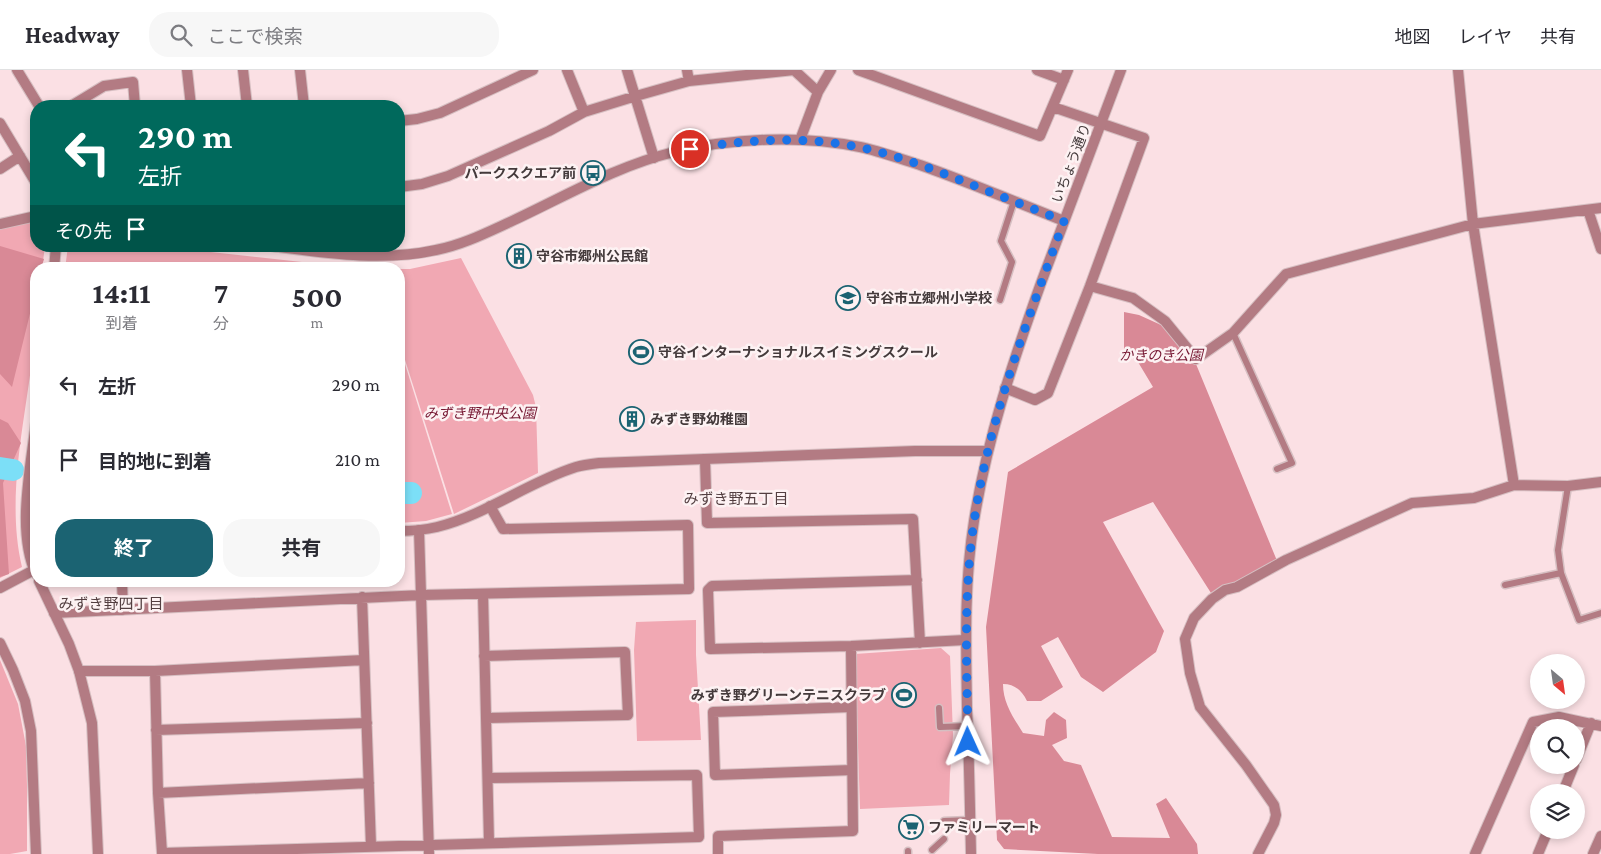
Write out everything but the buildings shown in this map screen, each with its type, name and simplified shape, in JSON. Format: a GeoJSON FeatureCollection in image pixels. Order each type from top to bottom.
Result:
{"type":"FeatureCollection","features":[{"type":"Feature","properties":{"kind":"street"},"geometry":{"type":"LineString","coordinates":[[17,70],[35,100]]}},
{"type":"Feature","properties":{"kind":"street"},"geometry":{"type":"LineString","coordinates":[[187,70],[190,100]]}},
{"type":"Feature","properties":{"kind":"street"},"geometry":{"type":"LineString","coordinates":[[243,70],[246,100]]}},
{"type":"Feature","properties":{"kind":"street"},"geometry":{"type":"LineString","coordinates":[[300,70],[303,100]]}},
{"type":"Feature","properties":{"kind":"street"},"geometry":{"type":"LineString","coordinates":[[405,120],[440,113],[533,70]]}},
{"type":"Feature","properties":{"kind":"street"},"geometry":{"type":"LineString","coordinates":[[567,70],[584,112]]}},
{"type":"Feature","properties":{"kind":"street"},"geometry":{"type":"LineString","coordinates":[[627,70],[654,158]]}},
{"type":"Feature","properties":{"kind":"street"},"geometry":{"type":"LineString","coordinates":[[687,70],[689,81]]}},
{"type":"Feature","properties":{"kind":"street"},"geometry":{"type":"LineString","coordinates":[[405,186],[422,184],[448,176],[584,112],[689,81],[742,72],[794,70],[818,92]]}},
{"type":"Feature","properties":{"kind":"street"},"geometry":{"type":"LineString","coordinates":[[800,140],[818,92],[831,70]]}},
{"type":"Feature","properties":{"kind":"street"},"geometry":{"type":"LineString","coordinates":[[858,70],[1040,136],[1068,70]]}},
{"type":"Feature","properties":{"kind":"street"},"geometry":{"type":"LineString","coordinates":[[1037,70],[1064,80]]}},
{"type":"Feature","properties":{"kind":"street","name":"いちょう通り"},"geometry":{"type":"LineString","coordinates":[[972,854],[966,640],[967,582],[974,522],[987,451],[1005,388],[1064,221],[1121,70]]}},
{"type":"Feature","properties":{"kind":"street"},"geometry":{"type":"LineString","coordinates":[[1458,70],[1473,224],[1514,485]]}},
{"type":"Feature","properties":{"kind":"street"},"geometry":{"type":"LineString","coordinates":[[81,100],[104,86],[133,82],[134,100]]}},
{"type":"Feature","properties":{"kind":"street"},"geometry":{"type":"LineString","coordinates":[[1005,388],[1035,400],[1048,393],[1090,286],[1144,138],[1052,107]]}},
{"type":"Feature","properties":{"kind":"street"},"geometry":{"type":"LineString","coordinates":[[0,123],[30,173]]}},
{"type":"Feature","properties":{"kind":"street"},"geometry":{"type":"LineString","coordinates":[[332,252],[353,255],[391,256],[436,250],[459,244],[494,230],[599,180],[654,158],[677,152],[743,142],[800,140],[834,143],[871,150],[940,172],[1064,221]]}},
{"type":"Feature","properties":{"kind":"street"},"geometry":{"type":"LineString","coordinates":[[0,169],[20,156]]}},
{"type":"Feature","properties":{"kind":"street"},"geometry":{"type":"LineString","coordinates":[[1090,286],[1132,298],[1165,321],[1196,359],[1233,333],[1286,274],[1473,224],[1601,208]]}},
{"type":"Feature","properties":{"kind":"street"},"geometry":{"type":"LineString","coordinates":[[1588,210],[1601,249]]}},
{"type":"Feature","properties":{"kind":"street"},"geometry":{"type":"LineString","coordinates":[[0,224],[30,217]]}},
{"type":"Feature","properties":{"kind":"street"},"geometry":{"type":"LineString","coordinates":[[405,531],[420,530],[456,521],[543,480],[578,466],[619,462],[987,451]]}},
{"type":"Feature","properties":{"kind":"street"},"geometry":{"type":"LineString","coordinates":[[706,459],[707,523],[913,519],[920,643]]}},
{"type":"Feature","properties":{"kind":"street"},"geometry":{"type":"LineString","coordinates":[[30,473],[27,525],[30,536]]}},
{"type":"Feature","properties":{"kind":"street"},"geometry":{"type":"LineString","coordinates":[[1258,854],[1274,823],[1276,815],[1274,804],[1246,765],[1200,708],[1190,674],[1185,639],[1194,618],[1212,599],[1225,590],[1237,587],[1286,560],[1412,503],[1474,498],[1514,485],[1568,486],[1601,482]]}},
{"type":"Feature","properties":{"kind":"street"},"geometry":{"type":"LineString","coordinates":[[54,613],[422,595],[689,590],[688,525],[503,529],[490,506]]}},
{"type":"Feature","properties":{"kind":"street"},"geometry":{"type":"LineString","coordinates":[[420,530],[429,849]]}},
{"type":"Feature","properties":{"kind":"street"},"geometry":{"type":"LineString","coordinates":[[0,588],[30,574]]}},
{"type":"Feature","properties":{"kind":"street"},"geometry":{"type":"LineString","coordinates":[[917,580],[712,586],[708,590],[710,649],[851,646],[966,640]]}},
{"type":"Feature","properties":{"kind":"street"},"geometry":{"type":"LineString","coordinates":[[42,587],[69,644],[79,671],[92,722],[98,854]]}},
{"type":"Feature","properties":{"kind":"street"},"geometry":{"type":"LineString","coordinates":[[122,587],[123,610]]}},
{"type":"Feature","properties":{"kind":"street"},"geometry":{"type":"LineString","coordinates":[[483,594],[489,842]]}},
{"type":"Feature","properties":{"kind":"street"},"geometry":{"type":"LineString","coordinates":[[362,598],[372,846]]}},
{"type":"Feature","properties":{"kind":"street"},"geometry":{"type":"LineString","coordinates":[[0,643],[25,701],[31,730],[36,854]]}},
{"type":"Feature","properties":{"kind":"street"},"geometry":{"type":"LineString","coordinates":[[718,854],[718,836],[853,831],[851,646]]}},
{"type":"Feature","properties":{"kind":"street"},"geometry":{"type":"LineString","coordinates":[[484,656],[626,652],[628,715],[487,718]]}},
{"type":"Feature","properties":{"kind":"street"},"geometry":{"type":"LineString","coordinates":[[79,671],[155,671],[364,660]]}},
{"type":"Feature","properties":{"kind":"street"},"geometry":{"type":"LineString","coordinates":[[155,671],[158,793],[162,853],[372,846],[429,849],[489,842],[699,836],[697,775],[488,778]]}},
{"type":"Feature","properties":{"kind":"street"},"geometry":{"type":"LineString","coordinates":[[851,707],[713,712],[715,775],[852,770]]}},
{"type":"Feature","properties":{"kind":"street"},"geometry":{"type":"LineString","coordinates":[[1475,854],[1533,722],[1559,717],[1596,725],[1585,744]]}},
{"type":"Feature","properties":{"kind":"street"},"geometry":{"type":"LineString","coordinates":[[156,730],[367,723]]}},
{"type":"Feature","properties":{"kind":"street"},"geometry":{"type":"LineString","coordinates":[[158,793],[369,783]]}},
{"type":"Feature","properties":{"kind":"street"},"geometry":{"type":"LineString","coordinates":[[1594,854],[1601,836]]}},
{"type":"Feature","properties":{"kind":"street"},"geometry":{"type":"LineString","coordinates":[[1538,854],[1544,839]]}},
{"type":"Feature","properties":{"kind":"lane"},"geometry":{"type":"LineString","coordinates":[[1000,300],[1012,262],[1001,241],[1014,201]]}},
{"type":"Feature","properties":{"kind":"lane"},"geometry":{"type":"LineString","coordinates":[[1233,333],[1292,463],[1277,469]]}},
{"type":"Feature","properties":{"kind":"lane"},"geometry":{"type":"LineString","coordinates":[[1568,486],[1558,550],[1561,573],[1579,620],[1601,613]]}},
{"type":"Feature","properties":{"kind":"lane"},"geometry":{"type":"LineString","coordinates":[[1505,585],[1561,573]]}},
{"type":"Feature","properties":{"kind":"lane"},"geometry":{"type":"LineString","coordinates":[[939,708],[940,727],[968,726]]}},
{"type":"Feature","properties":{"kind":"lane"},"geometry":{"type":"LineString","coordinates":[[944,821],[970,820]]}},
{"type":"Feature","properties":{"kind":"lane"},"geometry":{"type":"LineString","coordinates":[[932,850],[944,839]]}},
{"type":"Feature","properties":{"kind":"green space"},"geometry":{"type":"Polygon","coordinates":[[[30,221],[30,252],[44,252],[43,262],[30,262],[30,370],[20,443],[16,506],[17,537],[22,567],[0,578],[0,225],[30,221]]]}},
{"type":"Feature","properties":{"kind":"green space"},"geometry":{"type":"Polygon","coordinates":[[[0,246],[44,259],[43,262],[30,262],[30,314],[12,387],[0,374],[0,246]]]}},
{"type":"Feature","properties":{"kind":"green space"},"geometry":{"type":"Polygon","coordinates":[[[67,252],[211,252],[302,262],[66,262],[67,252]]]}},
{"type":"Feature","properties":{"kind":"green space","name":"みずき野中央公園"},"geometry":{"type":"Polygon","coordinates":[[[461,258],[533,395],[536,407],[538,473],[454,514],[405,360],[405,269],[461,258]]]}},
{"type":"Feature","properties":{"kind":"green space","name":"かきのき公園"},"geometry":{"type":"Polygon","coordinates":[[[1124,312],[1139,315],[1170,329],[1196,364],[1280,568],[1232,591],[1211,593],[1153,502],[1103,522],[1164,631],[1156,652],[1103,692],[1081,677],[1058,637],[1041,646],[1063,687],[1041,701],[1027,701],[1018,689],[1011,685],[1003,684],[1003,691],[1009,710],[1023,733],[1044,736],[1046,720],[1054,712],[1066,720],[1067,738],[1052,745],[1064,761],[1081,765],[1112,837],[1170,838],[1156,804],[1166,798],[1197,844],[1198,854],[1098,854],[1004,849],[997,840],[986,627],[1008,472],[1153,387],[1138,362],[1124,351],[1124,312]]]}},
{"type":"Feature","properties":{"kind":"green space"},"geometry":{"type":"Polygon","coordinates":[[[405,364],[452,514],[426,521],[405,523],[405,364]]]}},
{"type":"Feature","properties":{"kind":"green space"},"geometry":{"type":"Polygon","coordinates":[[[0,419],[8,423],[21,443],[3,483],[9,574],[0,577],[0,419]]]}},
{"type":"Feature","properties":{"kind":"green space"},"geometry":{"type":"Polygon","coordinates":[[[696,620],[701,740],[637,741],[634,650],[636,622],[696,620]]]}},
{"type":"Feature","properties":{"kind":"green space","name":"みずき野グリーンテニスクラブ"},"geometry":{"type":"Polygon","coordinates":[[[941,648],[950,656],[953,735],[949,805],[860,809],[855,654],[941,648]]]}},
{"type":"Feature","properties":{"kind":"green space"},"geometry":{"type":"Polygon","coordinates":[[[0,660],[18,704],[26,746],[27,851],[10,854],[0,854],[0,660]]]}},
{"type":"Feature","properties":{"kind":"waterway"},"geometry":{"type":"LineString","coordinates":[[0,468],[13,470]]}},
{"type":"Feature","properties":{"kind":"waterway"},"geometry":{"type":"LineString","coordinates":[[405,493],[411,493]]}},
{"type":"Feature","properties":{"kind":"place","name":"パークスクエア前"},"geometry":{"type":"Point","coordinates":[593,173]}},
{"type":"Feature","properties":{"kind":"place","name":"守谷市郷州公民館"},"geometry":{"type":"Point","coordinates":[519,256]}},
{"type":"Feature","properties":{"kind":"place","name":"守谷市立郷州小学校"},"geometry":{"type":"Point","coordinates":[848,298]}},
{"type":"Feature","properties":{"kind":"place","name":"守谷インターナショナルスイミングスクール"},"geometry":{"type":"Point","coordinates":[641,352]}},
{"type":"Feature","properties":{"kind":"place","name":"みずき野幼稚園"},"geometry":{"type":"Point","coordinates":[632,419]}},
{"type":"Feature","properties":{"kind":"place","name":"みずき野グリーンテニスクラブ"},"geometry":{"type":"Point","coordinates":[904,695]}},
{"type":"Feature","properties":{"kind":"place","name":"ファミリーマート"},"geometry":{"type":"Point","coordinates":[911,827]}},
{"type":"Feature","properties":{"kind":"district","name":"みずき野五丁目"},"geometry":{"type":"Point","coordinates":[736,499]}},
{"type":"Feature","properties":{"kind":"district","name":"みずき野四丁目"},"geometry":{"type":"Point","coordinates":[111,604]}},
{"type":"Feature","properties":{"kind":"route"},"geometry":{"type":"LineString","coordinates":[[690,149],[743,142],[800,140],[862,148],[940,172],[1064,221],[1019,344],[987,451],[974,522],[967,582],[968,742]]}}]}
